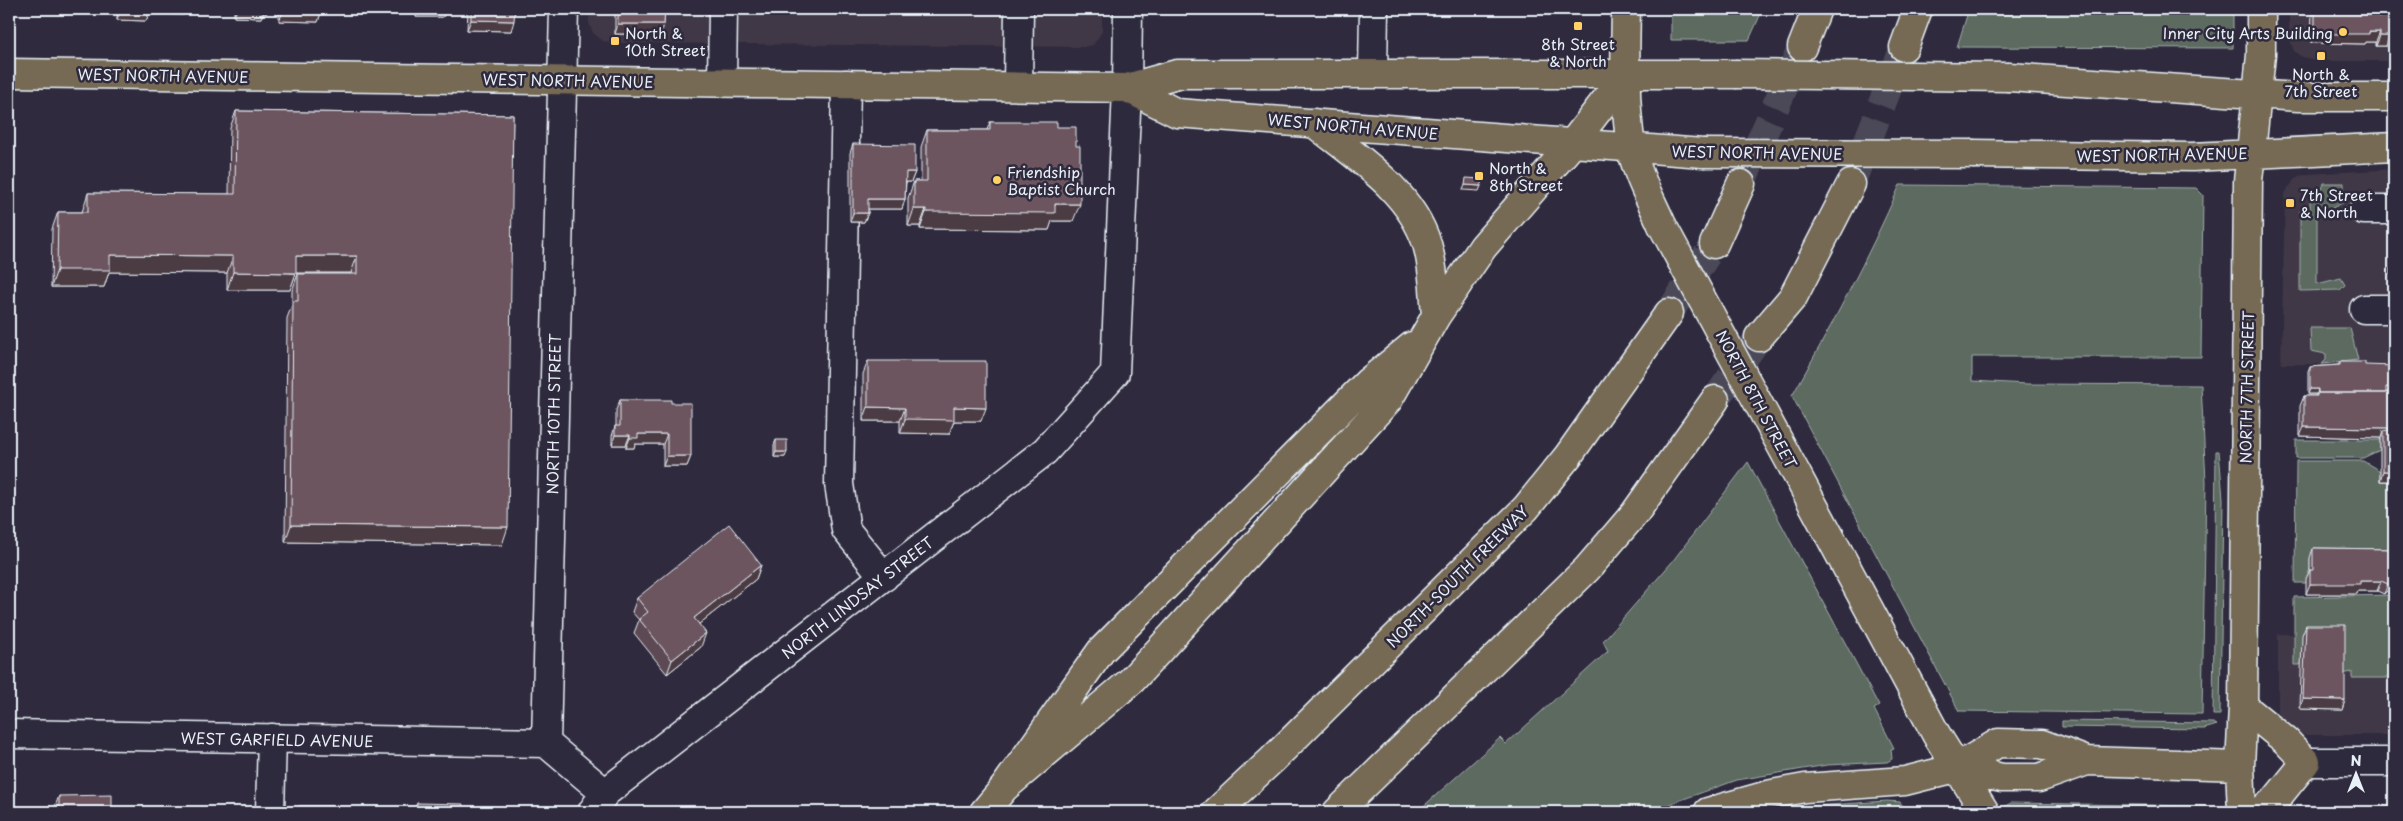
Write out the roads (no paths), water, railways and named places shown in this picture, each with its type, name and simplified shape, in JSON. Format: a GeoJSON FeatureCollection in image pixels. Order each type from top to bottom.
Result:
{"type":"FeatureCollection","features":[{"type":"Feature","properties":{"kind":"main road","name":"NORTH 8TH STREET"},"geometry":{"type":"LineString","coordinates":[[1626,9],[1625,75],[1632,148],[1646,189],[1662,225],[1956,768],[1984,812]]}},
{"type":"Feature","properties":{"kind":"main road"},"geometry":{"type":"LineString","coordinates":[[1802,47],[1817,9]]}},
{"type":"Feature","properties":{"kind":"main road"},"geometry":{"type":"LineString","coordinates":[[1904,47],[1918,9]]}},
{"type":"Feature","properties":{"kind":"main road","name":"NORTH 7TH STREET"},"geometry":{"type":"LineString","coordinates":[[2242,812],[2240,766],[2243,706],[2250,154],[2261,54],[2261,9]]}},
{"type":"Feature","properties":{"kind":"main road","name":"WEST NORTH AVENUE"},"geometry":{"type":"LineString","coordinates":[[9,73],[1128,88],[1178,74],[1736,74],[2009,77],[2298,97],[2394,97]]}},
{"type":"Feature","properties":{"kind":"main road"},"geometry":{"type":"LineString","coordinates":[[1004,788],[1138,674],[1388,400],[1430,326],[1483,247],[1572,144],[1625,75]]}},
{"type":"Feature","properties":{"kind":"main road","name":"WEST NORTH AVENUE"},"geometry":{"type":"LineString","coordinates":[[1128,88],[1177,113],[1703,153],[2192,157],[2394,147]]}},
{"type":"Feature","properties":{"kind":"main road"},"geometry":{"type":"LineString","coordinates":[[984,812],[1004,788],[1101,652],[1368,382],[1430,326],[1433,273],[1427,244],[1418,222],[1399,195],[1314,123]]}},
{"type":"Feature","properties":{"kind":"main road"},"geometry":{"type":"LineString","coordinates":[[1714,244],[1741,184]]}},
{"type":"Feature","properties":{"kind":"main road"},"geometry":{"type":"LineString","coordinates":[[1760,337],[1793,297],[1850,184]]}},
{"type":"Feature","properties":{"kind":"main road","name":"NORTH-SOUTH FREEWAY"},"geometry":{"type":"LineString","coordinates":[[1216,812],[1272,760],[1526,508],[1568,456],[1669,313]]}},
{"type":"Feature","properties":{"kind":"main road"},"geometry":{"type":"LineString","coordinates":[[1337,812],[1587,570],[1635,514],[1715,400]]}},
{"type":"Feature","properties":{"kind":"main road"},"geometry":{"type":"LineString","coordinates":[[2243,706],[2288,743],[2306,762],[2276,799],[2260,812]]}},
{"type":"Feature","properties":{"kind":"main road"},"geometry":{"type":"LineString","coordinates":[[1708,812],[1772,794],[1805,788],[1905,781],[1956,768],[2002,778],[2040,778],[2087,761],[2240,766]]}},
{"type":"Feature","properties":{"kind":"street","name":"NORTH 10TH STREET"},"geometry":{"type":"LineString","coordinates":[[546,743],[564,9]]}},
{"type":"Feature","properties":{"kind":"street"},"geometry":{"type":"LineString","coordinates":[[722,82],[723,9]]}},
{"type":"Feature","properties":{"kind":"street"},"geometry":{"type":"LineString","coordinates":[[1018,86],[1019,9]]}},
{"type":"Feature","properties":{"kind":"street"},"geometry":{"type":"LineString","coordinates":[[1128,9],[1128,88]]}},
{"type":"Feature","properties":{"kind":"street"},"geometry":{"type":"LineString","coordinates":[[1373,73],[1374,9]]}},
{"type":"Feature","properties":{"kind":"street"},"geometry":{"type":"LineString","coordinates":[[846,84],[838,484],[846,530],[884,577]]}},
{"type":"Feature","properties":{"kind":"street","name":"NORTH LINDSAY STREET"},"geometry":{"type":"LineString","coordinates":[[598,802],[1045,451],[1115,373],[1128,88]]}},
{"type":"Feature","properties":{"kind":"street"},"geometry":{"type":"LineString","coordinates":[[2364,210],[2394,210]]}},
{"type":"Feature","properties":{"kind":"street"},"geometry":{"type":"LineString","coordinates":[[2364,309],[2394,309]]}},
{"type":"Feature","properties":{"kind":"street","name":"WEST GARFIELD AVENUE"},"geometry":{"type":"LineString","coordinates":[[9,734],[546,743]]}},
{"type":"Feature","properties":{"kind":"street"},"geometry":{"type":"LineString","coordinates":[[270,812],[272,738]]}},
{"type":"Feature","properties":{"kind":"street"},"geometry":{"type":"LineString","coordinates":[[546,743],[598,802]]}},
{"type":"Feature","properties":{"kind":"street"},"geometry":{"type":"LineString","coordinates":[[2306,762],[2394,762]]}},
{"type":"Feature","properties":{"kind":"tunnel"},"geometry":{"type":"LineString","coordinates":[[1741,184],[1802,47]]}},
{"type":"Feature","properties":{"kind":"tunnel"},"geometry":{"type":"LineString","coordinates":[[1851,184],[1904,47]]}},
{"type":"Feature","properties":{"kind":"tunnel"},"geometry":{"type":"LineString","coordinates":[[1669,313],[1714,244]]}},
{"type":"Feature","properties":{"kind":"tunnel"},"geometry":{"type":"LineString","coordinates":[[1715,400],[1759,337]]}},
{"type":"Feature","properties":{"kind":"place","name":"8th Street & North"},"geometry":{"type":"Point","coordinates":[1578,26]}},
{"type":"Feature","properties":{"kind":"place","name":"Inner City Arts Building"},"geometry":{"type":"Point","coordinates":[2343,32]}},
{"type":"Feature","properties":{"kind":"place","name":"North & 10th Street"},"geometry":{"type":"Point","coordinates":[615,41]}},
{"type":"Feature","properties":{"kind":"place","name":"North & 7th Street"},"geometry":{"type":"Point","coordinates":[2321,56]}},
{"type":"Feature","properties":{"kind":"place","name":"North & 8th Street"},"geometry":{"type":"Point","coordinates":[1479,176]}},
{"type":"Feature","properties":{"kind":"place","name":"Friendship Baptist Church"},"geometry":{"type":"Point","coordinates":[997,180]}},
{"type":"Feature","properties":{"kind":"place","name":"7th Street & North"},"geometry":{"type":"Point","coordinates":[2290,203]}}]}
